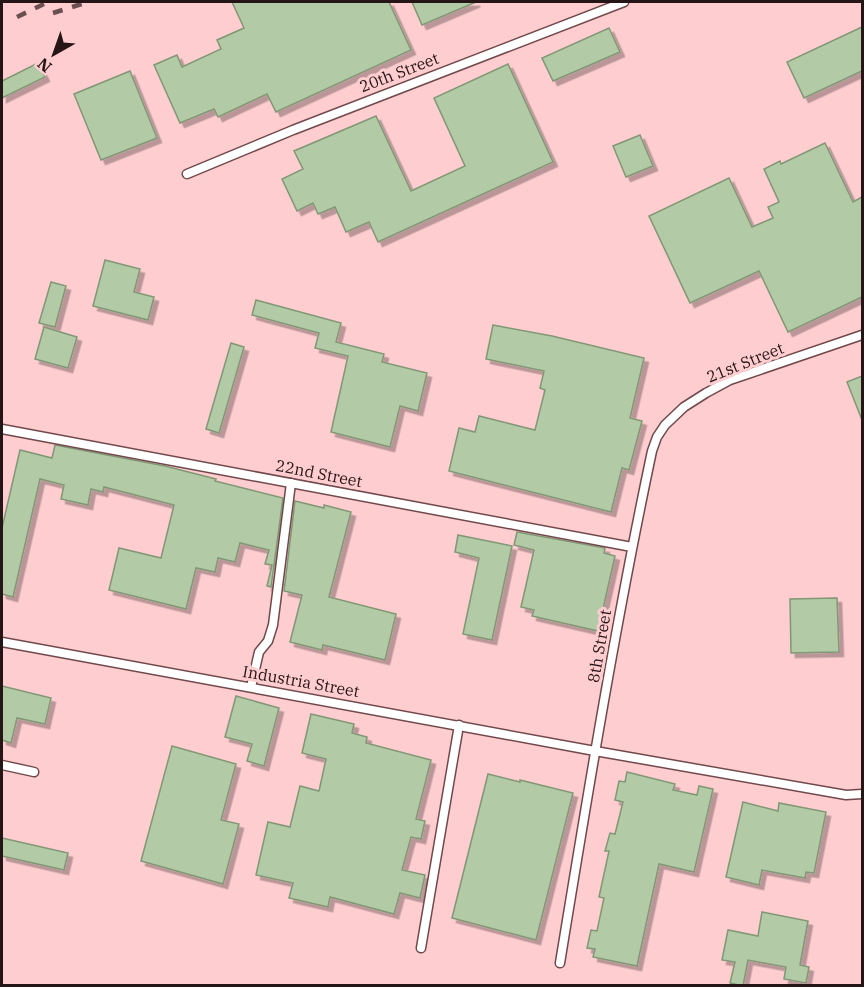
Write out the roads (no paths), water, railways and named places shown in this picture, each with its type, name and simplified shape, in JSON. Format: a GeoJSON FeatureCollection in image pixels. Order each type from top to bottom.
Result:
{"type":"FeatureCollection","features":[{"type":"Feature","properties":{"kind":"lane","name":"20th Street"},"geometry":{"type":"LineString","coordinates":[[187,174],[315,121],[624,2]]}},
{"type":"Feature","properties":{"kind":"lane","name":"21st Street"},"geometry":{"type":"LineString","coordinates":[[632,546],[657,437],[665,425],[684,407],[730,380],[862,335]]}},
{"type":"Feature","properties":{"kind":"lane","name":"22nd Street"},"geometry":{"type":"LineString","coordinates":[[2,429],[632,546]]}},
{"type":"Feature","properties":{"kind":"lane"},"geometry":{"type":"LineString","coordinates":[[251,687],[259,652],[268,641],[273,625],[291,483]]}},
{"type":"Feature","properties":{"kind":"lane","name":"8th Street"},"geometry":{"type":"LineString","coordinates":[[560,963],[632,546]]}},
{"type":"Feature","properties":{"kind":"lane","name":"Industria Street"},"geometry":{"type":"LineString","coordinates":[[2,642],[595,751],[846,795],[862,794]]}},
{"type":"Feature","properties":{"kind":"lane"},"geometry":{"type":"LineString","coordinates":[[421,948],[459,725]]}},
{"type":"Feature","properties":{"kind":"lane"},"geometry":{"type":"LineString","coordinates":[[2,765],[34,772]]}},
{"type":"Feature","properties":{"kind":"railway"},"geometry":{"type":"LineString","coordinates":[[17,17],[48,2]]}},
{"type":"Feature","properties":{"kind":"railway"},"geometry":{"type":"LineString","coordinates":[[53,13],[88,2]]}}]}
